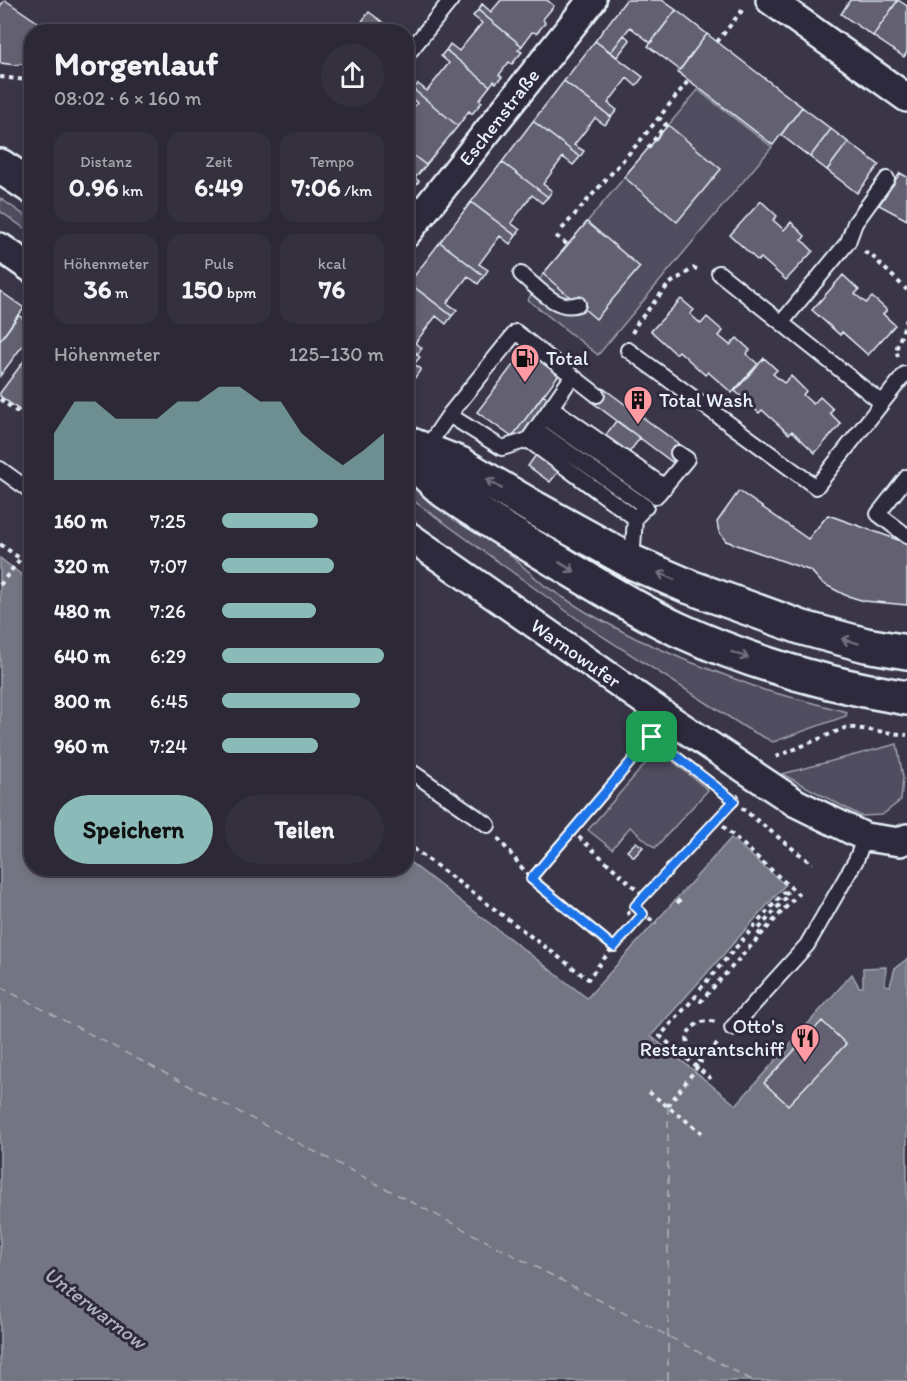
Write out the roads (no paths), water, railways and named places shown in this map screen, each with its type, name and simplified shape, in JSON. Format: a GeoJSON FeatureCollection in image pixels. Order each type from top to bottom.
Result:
{"type":"FeatureCollection","features":[{"type":"Feature","properties":{"kind":"main road"},"geometry":{"type":"LineString","coordinates":[[0,166],[24,182]]}},
{"type":"Feature","properties":{"kind":"main road"},"geometry":{"type":"LineString","coordinates":[[414,449],[460,464],[632,562],[750,610],[803,628],[866,645],[907,652]]}},
{"type":"Feature","properties":{"kind":"main road"},"geometry":{"type":"LineString","coordinates":[[414,450],[445,490],[516,537],[614,596],[676,628],[727,650],[793,673],[847,688],[907,698]]}},
{"type":"Feature","properties":{"kind":"street","name":"Eschenstraße"},"geometry":{"type":"LineString","coordinates":[[414,224],[592,0]]}},
{"type":"Feature","properties":{"kind":"street"},"geometry":{"type":"LineString","coordinates":[[770,0],[907,98]]}},
{"type":"Feature","properties":{"kind":"street"},"geometry":{"type":"LineString","coordinates":[[0,247],[24,264]]}},
{"type":"Feature","properties":{"kind":"street","name":"Warnowufer"},"geometry":{"type":"LineString","coordinates":[[414,540],[660,728],[796,803],[866,837],[900,842],[907,838]]}},
{"type":"Feature","properties":{"kind":"lane"},"geometry":{"type":"LineString","coordinates":[[414,46],[451,0]]}},
{"type":"Feature","properties":{"kind":"lane"},"geometry":{"type":"LineString","coordinates":[[782,322],[848,243],[855,223],[887,179]]}},
{"type":"Feature","properties":{"kind":"lane"},"geometry":{"type":"LineString","coordinates":[[718,273],[882,402]]}},
{"type":"Feature","properties":{"kind":"lane"},"geometry":{"type":"LineString","coordinates":[[521,274],[556,302],[567,306],[579,304]]}},
{"type":"Feature","properties":{"kind":"lane"},"geometry":{"type":"LineString","coordinates":[[414,448],[449,415],[516,332],[597,395]]}},
{"type":"Feature","properties":{"kind":"lane"},"geometry":{"type":"LineString","coordinates":[[628,350],[816,487],[906,374]]}},
{"type":"Feature","properties":{"kind":"lane"},"geometry":{"type":"LineString","coordinates":[[449,415],[502,448],[532,434],[572,377]]}},
{"type":"Feature","properties":{"kind":"lane"},"geometry":{"type":"LineString","coordinates":[[548,412],[661,492]]}},
{"type":"Feature","properties":{"kind":"lane"},"geometry":{"type":"LineString","coordinates":[[532,434],[646,507]]}},
{"type":"Feature","properties":{"kind":"lane"},"geometry":{"type":"LineString","coordinates":[[532,434],[635,518]]}},
{"type":"Feature","properties":{"kind":"lane"},"geometry":{"type":"LineString","coordinates":[[632,562],[635,518],[661,492],[687,459],[678,453]]}},
{"type":"Feature","properties":{"kind":"lane"},"geometry":{"type":"LineString","coordinates":[[0,469],[24,486]]}},
{"type":"Feature","properties":{"kind":"lane"},"geometry":{"type":"LineString","coordinates":[[907,477],[878,514],[907,536]]}},
{"type":"Feature","properties":{"kind":"lane"},"geometry":{"type":"LineString","coordinates":[[414,774],[488,825]]}},
{"type":"Feature","properties":{"kind":"lane"},"geometry":{"type":"LineString","coordinates":[[727,1027],[807,945],[856,860],[866,837]]}},
{"type":"Feature","properties":{"kind":"water","name":"Unterwarnow"},"geometry":{"type":"Polygon","coordinates":[[[0,558],[24,577],[24,876],[414,876],[414,865],[587,998],[731,838],[785,885],[651,1036],[736,1105],[852,974],[859,987],[863,987],[863,968],[886,967],[885,985],[890,986],[895,968],[907,959],[907,1381],[0,1381],[0,558]]]}},
{"type":"Feature","properties":{"kind":"place","name":"Total"},"geometry":{"type":"Point","coordinates":[525,384]}},
{"type":"Feature","properties":{"kind":"place","name":"Total Wash"},"geometry":{"type":"Point","coordinates":[638,426]}},
{"type":"Feature","properties":{"kind":"place","name":"Otto's Restaurantschiff"},"geometry":{"type":"Point","coordinates":[805,1064]}}]}
